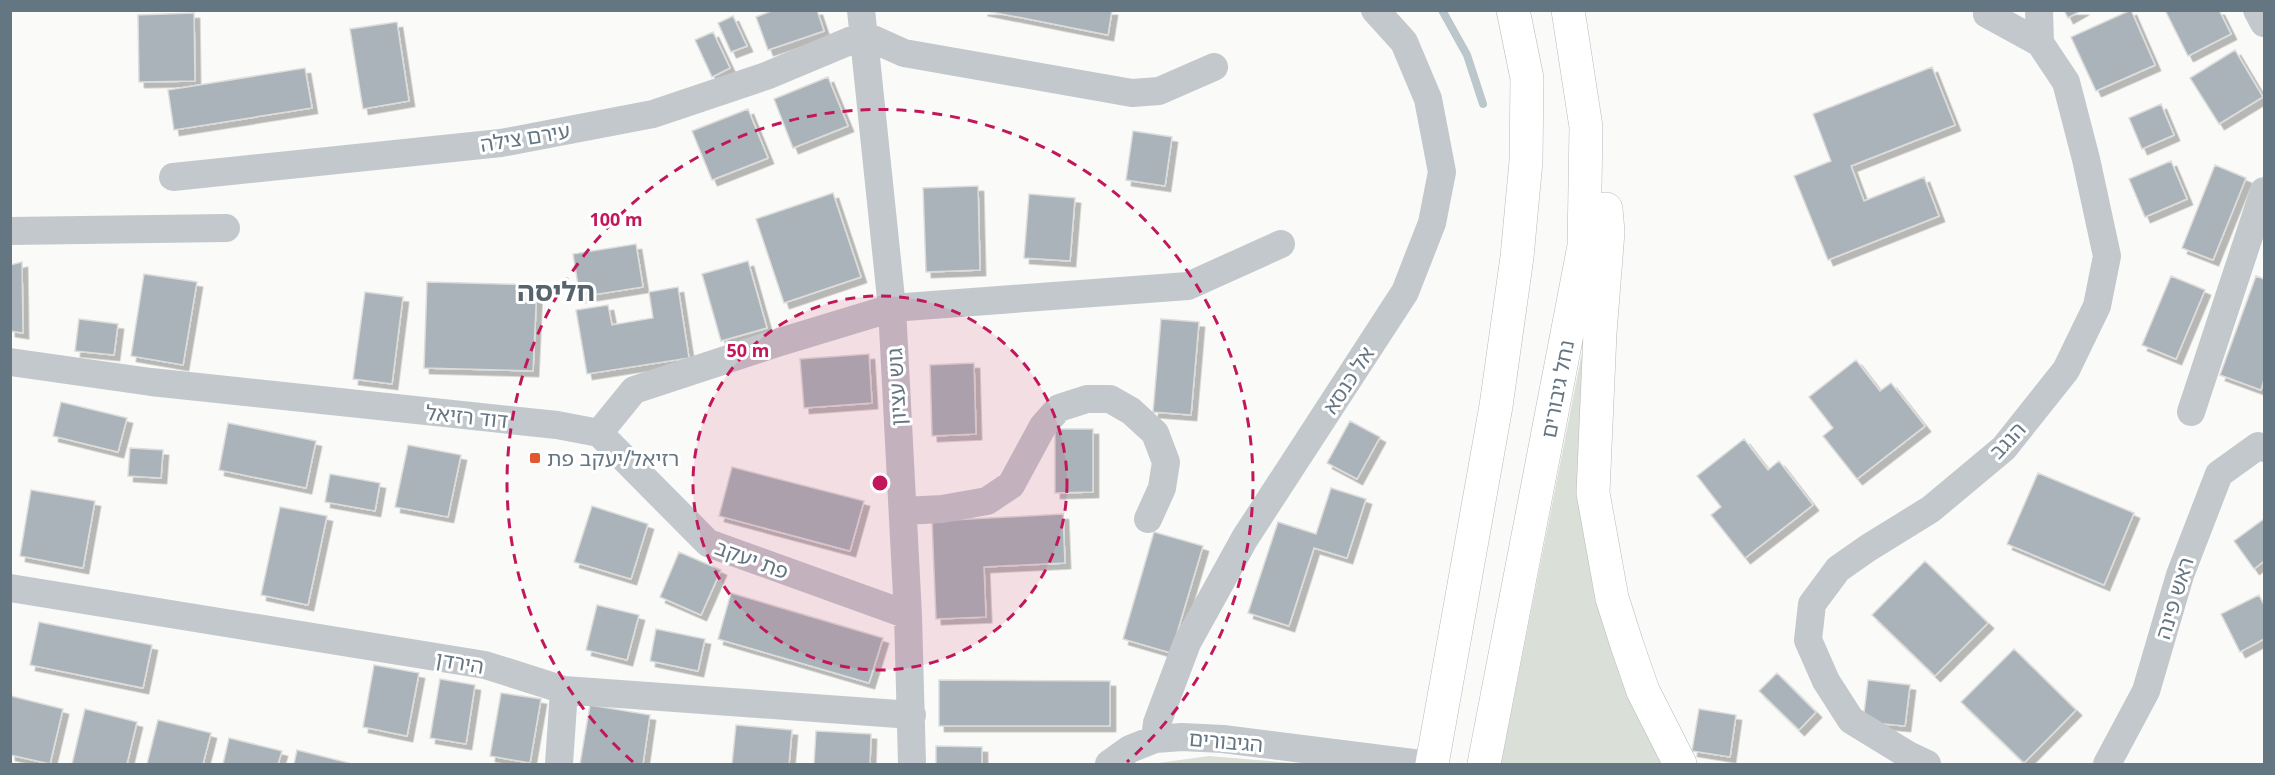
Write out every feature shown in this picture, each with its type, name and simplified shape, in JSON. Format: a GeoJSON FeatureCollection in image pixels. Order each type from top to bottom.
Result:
{"type":"FeatureCollection","features":[{"type":"Feature","properties":{"kind":"main road"},"geometry":{"type":"LineString","coordinates":[[1432,765],[1496,406],[1517,257],[1526,161],[1527,78],[1513,10]]}},
{"type":"Feature","properties":{"kind":"main road"},"geometry":{"type":"LineString","coordinates":[[1570,21],[1602,164],[1608,232],[1600,333],[1593,493],[1612,598],[1626,645],[1643,691],[1680,765]]}},
{"type":"Feature","properties":{"kind":"main road","name":"נחל גיבורים"},"geometry":{"type":"LineString","coordinates":[[1484,765],[1584,246],[1586,127],[1570,21]]}},
{"type":"Feature","properties":{"kind":"street","name":"אל כנסא"},"geometry":{"type":"LineString","coordinates":[[1155,739],[1157,723],[1187,643],[1245,538],[1405,292],[1432,223],[1442,172],[1428,99],[1404,42],[1375,10]]}},
{"type":"Feature","properties":{"kind":"street"},"geometry":{"type":"LineString","coordinates":[[2039,10],[2040,43]]}},
{"type":"Feature","properties":{"kind":"street"},"geometry":{"type":"LineString","coordinates":[[2257,10],[2265,23]]}},
{"type":"Feature","properties":{"kind":"street"},"geometry":{"type":"LineString","coordinates":[[1987,14],[2040,43]]}},
{"type":"Feature","properties":{"kind":"street"},"geometry":{"type":"LineString","coordinates":[[863,23],[904,53],[1131,93],[1159,91],[1214,67]]}},
{"type":"Feature","properties":{"kind":"street","name":"עירם צילה"},"geometry":{"type":"LineString","coordinates":[[173,177],[501,143],[653,114],[766,76],[863,23]]}},
{"type":"Feature","properties":{"kind":"street","name":"גוש עציון"},"geometry":{"type":"LineString","coordinates":[[863,23],[892,308],[908,615],[912,765]]}},
{"type":"Feature","properties":{"kind":"street","name":"הנגב"},"geometry":{"type":"LineString","coordinates":[[1927,765],[1851,720],[1826,681],[1808,640],[1812,604],[1839,569],[1931,509],[2004,448],[2066,370],[2097,306],[2107,256],[2086,159],[2066,82],[2040,43]]}},
{"type":"Feature","properties":{"kind":"street"},"geometry":{"type":"LineString","coordinates":[[2191,412],[2265,191]]}},
{"type":"Feature","properties":{"kind":"street"},"geometry":{"type":"LineString","coordinates":[[10,231],[226,228]]}},
{"type":"Feature","properties":{"kind":"street"},"geometry":{"type":"LineString","coordinates":[[599,433],[634,390],[892,308],[1188,286],[1281,244]]}},
{"type":"Feature","properties":{"kind":"street","name":"דוד רזיאל"},"geometry":{"type":"LineString","coordinates":[[10,362],[151,382],[557,425],[599,433]]}},
{"type":"Feature","properties":{"kind":"street"},"geometry":{"type":"LineString","coordinates":[[903,511],[942,509],[987,501],[1011,484],[1042,426],[1059,408],[1087,399],[1110,399],[1131,411],[1155,433],[1166,462],[1161,488],[1148,519]]}},
{"type":"Feature","properties":{"kind":"street","name":"פת יעקב"},"geometry":{"type":"LineString","coordinates":[[599,433],[708,543],[908,615]]}},
{"type":"Feature","properties":{"kind":"street","name":"ראש פינה"},"geometry":{"type":"LineString","coordinates":[[2107,765],[2146,691],[2180,575],[2219,474],[2261,447]]}},
{"type":"Feature","properties":{"kind":"street","name":"הירדן"},"geometry":{"type":"LineString","coordinates":[[10,588],[485,665],[564,690],[912,715]]}},
{"type":"Feature","properties":{"kind":"street"},"geometry":{"type":"LineString","coordinates":[[560,765],[564,690]]}},
{"type":"Feature","properties":{"kind":"street","name":"הגיבורים"},"geometry":{"type":"LineString","coordinates":[[1108,765],[1130,749],[1155,739],[1182,737],[1223,739],[1421,765]]}},
{"type":"Feature","properties":{"kind":"shaded area"},"geometry":{"type":"Polygon","coordinates":[[[1590,312],[1583,442],[1671,764],[1501,764],[1590,312]]]}},
{"type":"Feature","properties":{"kind":"shaded area"},"geometry":{"type":"Polygon","coordinates":[[[1209,756],[1304,764],[1151,764],[1209,756]]]}},
{"type":"Feature","properties":{"kind":"building"},"geometry":{"type":"Polygon","coordinates":[[[774,10],[817,10],[824,31],[768,50],[756,17],[774,10]]]}},
{"type":"Feature","properties":{"kind":"building"},"geometry":{"type":"Polygon","coordinates":[[[982,10],[1112,10],[1108,35],[982,10]]]}},
{"type":"Feature","properties":{"kind":"building"},"geometry":{"type":"Polygon","coordinates":[[[2064,10],[2082,10],[2068,18],[2064,10]]]}},
{"type":"Feature","properties":{"kind":"building"},"geometry":{"type":"Polygon","coordinates":[[[2131,10],[2155,65],[2096,91],[2071,37],[2131,10]]]}},
{"type":"Feature","properties":{"kind":"building"},"geometry":{"type":"Polygon","coordinates":[[[2165,10],[2219,10],[2231,34],[2188,56],[2165,10]]]}},
{"type":"Feature","properties":{"kind":"building"},"geometry":{"type":"Polygon","coordinates":[[[194,13],[195,81],[139,82],[138,15],[194,13]]]}},
{"type":"Feature","properties":{"kind":"building"},"geometry":{"type":"Polygon","coordinates":[[[733,16],[747,46],[731,52],[718,23],[733,16]]]}},
{"type":"Feature","properties":{"kind":"building"},"geometry":{"type":"Polygon","coordinates":[[[397,22],[409,101],[363,109],[350,29],[397,22]]]}},
{"type":"Feature","properties":{"kind":"building"},"geometry":{"type":"Polygon","coordinates":[[[713,32],[730,68],[712,77],[695,40],[713,32]]]}},
{"type":"Feature","properties":{"kind":"building"},"geometry":{"type":"Polygon","coordinates":[[[2235,50],[2263,97],[2219,124],[2190,78],[2235,50]]]}},
{"type":"Feature","properties":{"kind":"building"},"geometry":{"type":"Polygon","coordinates":[[[1932,67],[1955,125],[1851,166],[1864,201],[1924,177],[1939,216],[1828,260],[1794,176],[1831,161],[1813,114],[1932,67]]]}},
{"type":"Feature","properties":{"kind":"building"},"geometry":{"type":"Polygon","coordinates":[[[305,68],[312,108],[174,130],[168,90],[305,68]]]}},
{"type":"Feature","properties":{"kind":"building"},"geometry":{"type":"Polygon","coordinates":[[[828,77],[848,126],[793,148],[774,99],[828,77]]]}},
{"type":"Feature","properties":{"kind":"building"},"geometry":{"type":"Polygon","coordinates":[[[2161,104],[2174,135],[2142,149],[2129,118],[2161,104]]]}},
{"type":"Feature","properties":{"kind":"building"},"geometry":{"type":"Polygon","coordinates":[[[748,109],[768,158],[712,180],[692,131],[748,109]]]}},
{"type":"Feature","properties":{"kind":"building"},"geometry":{"type":"Polygon","coordinates":[[[1133,131],[1172,137],[1165,186],[1126,180],[1133,131]]]}},
{"type":"Feature","properties":{"kind":"building"},"geometry":{"type":"Polygon","coordinates":[[[2171,161],[2187,199],[2145,217],[2129,179],[2171,161]]]}},
{"type":"Feature","properties":{"kind":"building"},"geometry":{"type":"Polygon","coordinates":[[[2215,165],[2246,178],[2213,260],[2182,248],[2215,165]]]}},
{"type":"Feature","properties":{"kind":"building"},"geometry":{"type":"Polygon","coordinates":[[[978,186],[980,270],[926,272],[923,188],[978,186]]]}},
{"type":"Feature","properties":{"kind":"building"},"geometry":{"type":"Polygon","coordinates":[[[833,193],[861,277],[784,303],[756,219],[833,193]]]}},
{"type":"Feature","properties":{"kind":"building"},"geometry":{"type":"Polygon","coordinates":[[[1029,194],[1075,198],[1070,261],[1024,258],[1029,194]]]}},
{"type":"Feature","properties":{"kind":"building"},"geometry":{"type":"Polygon","coordinates":[[[636,244],[643,287],[580,297],[573,254],[636,244]]]}},
{"type":"Feature","properties":{"kind":"building"},"geometry":{"type":"Polygon","coordinates":[[[748,261],[767,328],[721,341],[702,274],[748,261]]]}},
{"type":"Feature","properties":{"kind":"building"},"geometry":{"type":"Polygon","coordinates":[[[22,262],[23,333],[10,331],[10,265],[22,262]]]}},
{"type":"Feature","properties":{"kind":"building"},"geometry":{"type":"Polygon","coordinates":[[[144,274],[197,282],[183,365],[131,356],[144,274]]]}},
{"type":"Feature","properties":{"kind":"building"},"geometry":{"type":"Polygon","coordinates":[[[2171,276],[2205,290],[2176,359],[2142,345],[2171,276]]]}},
{"type":"Feature","properties":{"kind":"building"},"geometry":{"type":"Polygon","coordinates":[[[2256,276],[2264,279],[2264,380],[2261,390],[2220,375],[2256,276]]]}},
{"type":"Feature","properties":{"kind":"building"},"geometry":{"type":"Polygon","coordinates":[[[427,282],[537,285],[533,371],[424,368],[427,282]]]}},
{"type":"Feature","properties":{"kind":"building"},"geometry":{"type":"Polygon","coordinates":[[[678,287],[689,358],[587,374],[576,310],[608,305],[612,325],[653,318],[649,292],[678,287]]]}},
{"type":"Feature","properties":{"kind":"building"},"geometry":{"type":"Polygon","coordinates":[[[365,292],[403,297],[392,384],[353,379],[365,292]]]}},
{"type":"Feature","properties":{"kind":"building"},"geometry":{"type":"Polygon","coordinates":[[[79,319],[118,324],[114,355],[75,351],[79,319]]]}},
{"type":"Feature","properties":{"kind":"building"},"geometry":{"type":"Polygon","coordinates":[[[1161,319],[1199,322],[1191,415],[1153,412],[1161,319]]]}},
{"type":"Feature","properties":{"kind":"building"},"geometry":{"type":"Polygon","coordinates":[[[869,354],[872,403],[804,408],[800,359],[869,354]]]}},
{"type":"Feature","properties":{"kind":"building"},"geometry":{"type":"Polygon","coordinates":[[[1856,360],[1880,391],[1891,383],[1925,426],[1857,479],[1823,436],[1833,428],[1809,397],[1856,360]]]}},
{"type":"Feature","properties":{"kind":"building"},"geometry":{"type":"Polygon","coordinates":[[[974,363],[976,434],[932,436],[930,365],[974,363]]]}},
{"type":"Feature","properties":{"kind":"building"},"geometry":{"type":"Polygon","coordinates":[[[61,402],[127,418],[118,452],[53,436],[61,402]]]}},
{"type":"Feature","properties":{"kind":"building"},"geometry":{"type":"Polygon","coordinates":[[[1350,421],[1380,437],[1357,479],[1327,463],[1350,421]]]}},
{"type":"Feature","properties":{"kind":"building"},"geometry":{"type":"Polygon","coordinates":[[[228,423],[316,441],[306,488],[219,470],[228,423]]]}},
{"type":"Feature","properties":{"kind":"building"},"geometry":{"type":"Polygon","coordinates":[[[1055,429],[1093,429],[1093,492],[1055,493],[1055,429]]]}},
{"type":"Feature","properties":{"kind":"building"},"geometry":{"type":"Polygon","coordinates":[[[1744,439],[1768,470],[1779,461],[1813,505],[1745,558],[1711,515],[1721,507],[1697,476],[1744,439]]]}},
{"type":"Feature","properties":{"kind":"building"},"geometry":{"type":"Polygon","coordinates":[[[408,445],[461,455],[448,517],[395,507],[408,445]]]}},
{"type":"Feature","properties":{"kind":"building"},"geometry":{"type":"Polygon","coordinates":[[[130,448],[163,450],[161,478],[128,476],[130,448]]]}},
{"type":"Feature","properties":{"kind":"building"},"geometry":{"type":"Polygon","coordinates":[[[732,467],[864,501],[850,551],[719,516],[732,467]]]}},
{"type":"Feature","properties":{"kind":"building"},"geometry":{"type":"Polygon","coordinates":[[[2038,473],[2134,513],[2104,585],[2007,544],[2038,473]]]}},
{"type":"Feature","properties":{"kind":"building"},"geometry":{"type":"Polygon","coordinates":[[[330,474],[380,483],[375,511],[325,502],[330,474]]]}},
{"type":"Feature","properties":{"kind":"building"},"geometry":{"type":"Polygon","coordinates":[[[1331,488],[1366,499],[1347,558],[1314,548],[1289,626],[1248,613],[1278,522],[1316,534],[1331,488]]]}},
{"type":"Feature","properties":{"kind":"building"},"geometry":{"type":"Polygon","coordinates":[[[31,490],[95,501],[83,568],[20,556],[31,490]]]}},
{"type":"Feature","properties":{"kind":"building"},"geometry":{"type":"Polygon","coordinates":[[[592,506],[648,524],[631,579],[574,562],[592,506]]]}},
{"type":"Feature","properties":{"kind":"building"},"geometry":{"type":"Polygon","coordinates":[[[280,507],[327,516],[308,605],[261,595],[280,507]]]}},
{"type":"Feature","properties":{"kind":"building"},"geometry":{"type":"Polygon","coordinates":[[[1063,514],[1065,563],[984,567],[986,617],[936,619],[932,521],[1063,514]]]}},
{"type":"Feature","properties":{"kind":"building"},"geometry":{"type":"Polygon","coordinates":[[[2264,519],[2264,561],[2254,569],[2234,541],[2264,519]]]}},
{"type":"Feature","properties":{"kind":"building"},"geometry":{"type":"Polygon","coordinates":[[[1154,532],[1203,546],[1171,653],[1123,639],[1154,532]]]}},
{"type":"Feature","properties":{"kind":"building"},"geometry":{"type":"Polygon","coordinates":[[[679,552],[721,570],[701,615],[660,597],[679,552]]]}},
{"type":"Feature","properties":{"kind":"building"},"geometry":{"type":"Polygon","coordinates":[[[1925,561],[1988,623],[1935,676],[1872,615],[1925,561]]]}},
{"type":"Feature","properties":{"kind":"building"},"geometry":{"type":"Polygon","coordinates":[[[731,593],[883,638],[869,683],[718,639],[731,593]]]}},
{"type":"Feature","properties":{"kind":"building"},"geometry":{"type":"Polygon","coordinates":[[[2259,595],[2264,605],[2264,639],[2240,652],[2221,614],[2259,595]]]}},
{"type":"Feature","properties":{"kind":"building"},"geometry":{"type":"Polygon","coordinates":[[[597,605],[639,615],[627,660],[586,650],[597,605]]]}},
{"type":"Feature","properties":{"kind":"building"},"geometry":{"type":"Polygon","coordinates":[[[39,622],[152,645],[143,688],[30,665],[39,622]]]}},
{"type":"Feature","properties":{"kind":"building"},"geometry":{"type":"Polygon","coordinates":[[[656,629],[705,639],[698,671],[650,661],[656,629]]]}},
{"type":"Feature","properties":{"kind":"building"},"geometry":{"type":"Polygon","coordinates":[[[2014,649],[2076,710],[2024,763],[1961,702],[2014,649]]]}},
{"type":"Feature","properties":{"kind":"building"},"geometry":{"type":"Polygon","coordinates":[[[374,665],[419,673],[407,736],[363,727],[374,665]]]}},
{"type":"Feature","properties":{"kind":"building"},"geometry":{"type":"Polygon","coordinates":[[[1777,673],[1816,712],[1799,730],[1759,691],[1777,673]]]}},
{"type":"Feature","properties":{"kind":"building"},"geometry":{"type":"Polygon","coordinates":[[[440,679],[475,685],[466,744],[430,738],[440,679]]]}},
{"type":"Feature","properties":{"kind":"building"},"geometry":{"type":"Polygon","coordinates":[[[939,680],[1110,681],[1110,726],[939,726],[939,680]]]}},
{"type":"Feature","properties":{"kind":"building"},"geometry":{"type":"Polygon","coordinates":[[[1868,680],[1910,685],[1905,726],[1863,722],[1868,680]]]}},
{"type":"Feature","properties":{"kind":"building"},"geometry":{"type":"Polygon","coordinates":[[[501,693],[541,699],[530,763],[490,756],[501,693]]]}},
{"type":"Feature","properties":{"kind":"building"},"geometry":{"type":"Polygon","coordinates":[[[11,696],[63,709],[50,764],[10,755],[11,696]]]}},
{"type":"Feature","properties":{"kind":"building"},"geometry":{"type":"Polygon","coordinates":[[[590,705],[650,715],[643,764],[580,764],[590,705]]]}},
{"type":"Feature","properties":{"kind":"building"},"geometry":{"type":"Polygon","coordinates":[[[85,709],[137,722],[127,764],[72,764],[85,709]]]}},
{"type":"Feature","properties":{"kind":"building"},"geometry":{"type":"Polygon","coordinates":[[[1699,709],[1736,715],[1730,757],[1692,751],[1699,709]]]}},
{"type":"Feature","properties":{"kind":"building"},"geometry":{"type":"Polygon","coordinates":[[[158,720],[211,733],[203,764],[147,764],[158,720]]]}},
{"type":"Feature","properties":{"kind":"building"},"geometry":{"type":"Polygon","coordinates":[[[736,725],[792,730],[789,764],[732,764],[736,725]]]}},
{"type":"Feature","properties":{"kind":"building"},"geometry":{"type":"Polygon","coordinates":[[[816,731],[871,734],[870,764],[814,764],[816,731]]]}},
{"type":"Feature","properties":{"kind":"building"},"geometry":{"type":"Polygon","coordinates":[[[229,738],[282,751],[278,764],[223,764],[229,738]]]}},
{"type":"Feature","properties":{"kind":"building"},"geometry":{"type":"Polygon","coordinates":[[[936,746],[982,747],[982,764],[936,764],[936,746]]]}},
{"type":"Feature","properties":{"kind":"building"},"geometry":{"type":"Polygon","coordinates":[[[297,750],[349,763],[349,764],[294,764],[297,750]]]}},
{"type":"Feature","properties":{"kind":"waterway"},"geometry":{"type":"LineString","coordinates":[[1442,10],[1467,55],[1483,104]]}},
{"type":"Feature","properties":{"kind":"place","name":"רזיאל/יעקב פת"},"geometry":{"type":"Point","coordinates":[535,458]}},
{"type":"Feature","properties":{"kind":"district","name":"חליסה"},"geometry":{"type":"Point","coordinates":[556,290]}}]}
